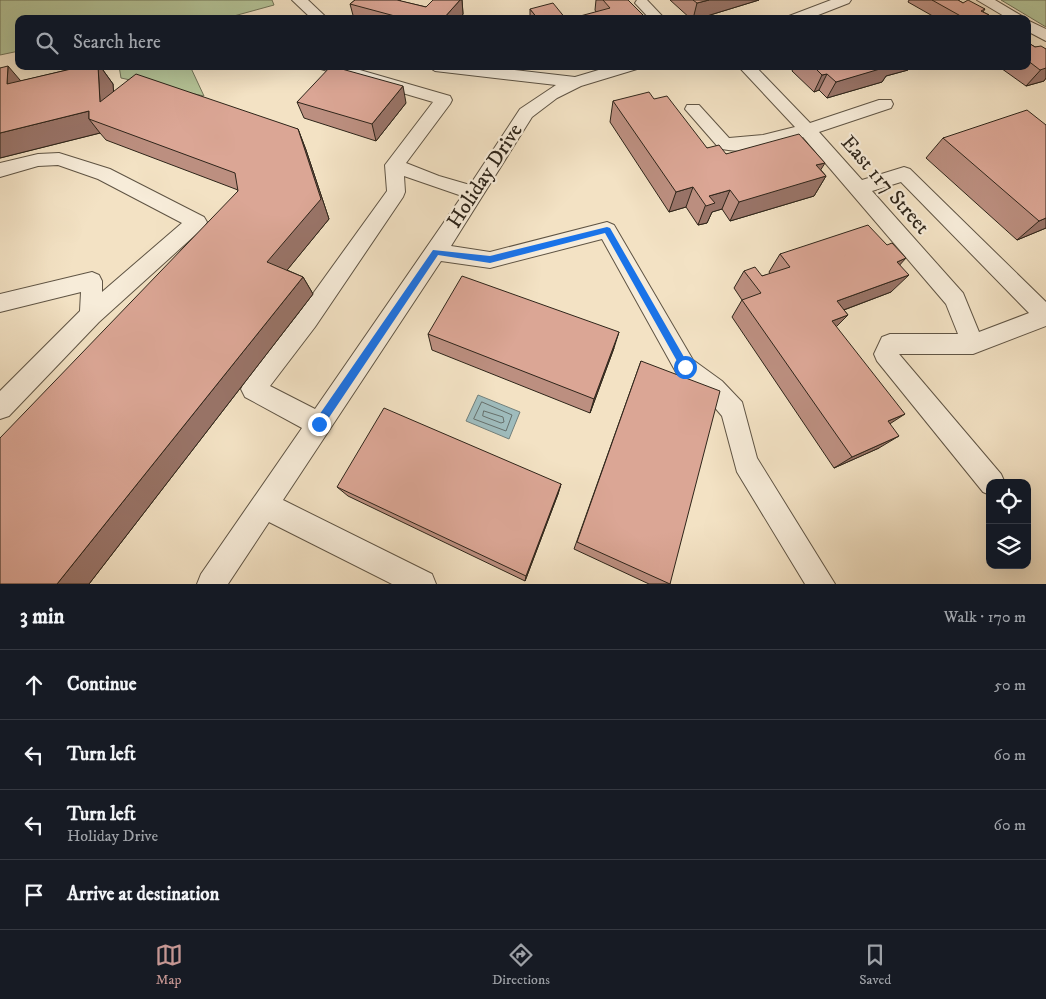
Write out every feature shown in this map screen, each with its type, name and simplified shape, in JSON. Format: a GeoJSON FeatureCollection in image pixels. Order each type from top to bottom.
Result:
{"type":"FeatureCollection","features":[{"type":"Feature","properties":{"kind":"street"},"geometry":{"type":"LineString","coordinates":[[299,0],[316,15]]}},
{"type":"Feature","properties":{"kind":"street"},"geometry":{"type":"LineString","coordinates":[[808,0],[821,9]]}},
{"type":"Feature","properties":{"kind":"street"},"geometry":{"type":"LineString","coordinates":[[805,15],[844,0]]}},
{"type":"Feature","properties":{"kind":"street"},"geometry":{"type":"LineString","coordinates":[[984,0],[1012,15]]}},
{"type":"Feature","properties":{"kind":"street"},"geometry":{"type":"LineString","coordinates":[[642,3],[654,15]]}},
{"type":"Feature","properties":{"kind":"street"},"geometry":{"type":"LineString","coordinates":[[1031,27],[1046,36]]}},
{"type":"Feature","properties":{"kind":"street"},"geometry":{"type":"LineString","coordinates":[[319,424],[253,389],[307,320],[396,192],[394,165],[444,100],[341,70]]}},
{"type":"Feature","properties":{"kind":"street"},"geometry":{"type":"LineString","coordinates":[[470,70],[575,82]]}},
{"type":"Feature","properties":{"kind":"street","name":"Holiday Drive"},"geometry":{"type":"LineString","coordinates":[[211,584],[436,252],[526,113],[551,94],[575,82],[617,70]]}},
{"type":"Feature","properties":{"kind":"street","name":"East 117 Street"},"geometry":{"type":"LineString","coordinates":[[750,70],[806,129],[955,299],[973,344]]}},
{"type":"Feature","properties":{"kind":"street"},"geometry":{"type":"LineString","coordinates":[[693,110],[725,144],[742,145],[806,129],[885,104]]}},
{"type":"Feature","properties":{"kind":"street"},"geometry":{"type":"LineString","coordinates":[[0,170],[38,160],[59,159],[104,174],[197,222],[91,315],[0,408]]}},
{"type":"Feature","properties":{"kind":"street"},"geometry":{"type":"LineString","coordinates":[[394,165],[433,181],[474,193]]}},
{"type":"Feature","properties":{"kind":"street"},"geometry":{"type":"LineString","coordinates":[[857,189],[904,174],[1046,316],[973,344],[890,344],[885,354],[989,479]]}},
{"type":"Feature","properties":{"kind":"street"},"geometry":{"type":"LineString","coordinates":[[436,252],[490,260],[607,230],[685,367],[714,389],[733,410],[746,463],[821,584]]}},
{"type":"Feature","properties":{"kind":"street"},"geometry":{"type":"LineString","coordinates":[[0,303],[92,281],[91,315]]}},
{"type":"Feature","properties":{"kind":"street"},"geometry":{"type":"LineString","coordinates":[[264,505],[422,584]]}},
{"type":"Feature","properties":{"kind":"green space"},"geometry":{"type":"Polygon","coordinates":[[[0,0],[272,0],[274,5],[238,15],[15,15],[15,52],[0,55],[0,0]]]}},
{"type":"Feature","properties":{"kind":"green space"},"geometry":{"type":"Polygon","coordinates":[[[1001,0],[1046,0],[1046,27],[1031,18],[1031,15],[1026,15],[1001,0]]]}},
{"type":"Feature","properties":{"kind":"green space"},"geometry":{"type":"Polygon","coordinates":[[[120,70],[192,70],[204,96],[121,78],[120,70]]]}},
{"type":"Feature","properties":{"kind":"water"},"geometry":{"type":"Polygon","coordinates":[[[478,395],[520,412],[509,439],[466,421],[478,395]]]}},
{"type":"Feature","properties":{"kind":"building"},"geometry":{"type":"Polygon","coordinates":[[[355,0],[397,0],[426,7],[433,0],[460,0],[447,15],[391,15],[350,4],[355,0]]]}},
{"type":"Feature","properties":{"kind":"building"},"geometry":{"type":"Polygon","coordinates":[[[603,0],[628,0],[643,15],[584,15],[610,8],[603,0]]]}},
{"type":"Feature","properties":{"kind":"building"},"geometry":{"type":"Polygon","coordinates":[[[693,0],[709,0],[697,3],[693,0]]]}},
{"type":"Feature","properties":{"kind":"building"},"geometry":{"type":"Polygon","coordinates":[[[932,0],[958,0],[963,3],[968,0],[985,9],[981,11],[989,15],[959,15],[932,0]]]}},
{"type":"Feature","properties":{"kind":"building"},"geometry":{"type":"Polygon","coordinates":[[[553,3],[563,15],[535,15],[530,9],[553,3]]]}},
{"type":"Feature","properties":{"kind":"building"},"geometry":{"type":"Polygon","coordinates":[[[1031,44],[1046,49],[1046,68],[1040,70],[1031,63],[1031,44]]]}},
{"type":"Feature","properties":{"kind":"building"},"geometry":{"type":"Polygon","coordinates":[[[8,66],[7,84],[67,70],[98,70],[100,102],[136,74],[298,129],[321,199],[267,262],[303,277],[57,584],[0,584],[0,438],[238,191],[235,173],[89,119],[89,111],[0,133],[0,68],[8,66]]]}},
{"type":"Feature","properties":{"kind":"building"},"geometry":{"type":"Polygon","coordinates":[[[327,70],[345,70],[403,86],[372,124],[297,102],[327,70]]]}},
{"type":"Feature","properties":{"kind":"building"},"geometry":{"type":"Polygon","coordinates":[[[817,70],[876,70],[836,82],[827,74],[822,75],[817,70]]]}},
{"type":"Feature","properties":{"kind":"building"},"geometry":{"type":"Polygon","coordinates":[[[649,92],[654,99],[667,96],[707,148],[719,145],[726,154],[799,134],[825,163],[816,165],[826,176],[739,202],[730,190],[709,196],[715,203],[706,206],[693,187],[676,192],[613,101],[649,92]]]}},
{"type":"Feature","properties":{"kind":"building"},"geometry":{"type":"Polygon","coordinates":[[[1027,110],[1046,125],[1046,218],[1039,221],[943,138],[1027,110]]]}},
{"type":"Feature","properties":{"kind":"building"},"geometry":{"type":"Polygon","coordinates":[[[868,225],[887,245],[892,243],[906,258],[897,262],[909,275],[837,301],[848,315],[832,321],[905,414],[888,421],[899,436],[852,457],[742,300],[761,293],[744,271],[755,267],[762,276],[790,267],[780,254],[868,225]]]}},
{"type":"Feature","properties":{"kind":"building"},"geometry":{"type":"Polygon","coordinates":[[[462,276],[619,332],[594,399],[428,334],[462,276]]]}},
{"type":"Feature","properties":{"kind":"building"},"geometry":{"type":"Polygon","coordinates":[[[641,361],[720,391],[670,584],[577,542],[641,361]]]}},
{"type":"Feature","properties":{"kind":"building"},"geometry":{"type":"Polygon","coordinates":[[[384,408],[561,484],[526,576],[337,487],[384,408]]]}},
{"type":"Feature","properties":{"kind":"route"},"geometry":{"type":"LineString","coordinates":[[319,424],[436,252],[490,260],[607,230],[685,367]]}}]}
